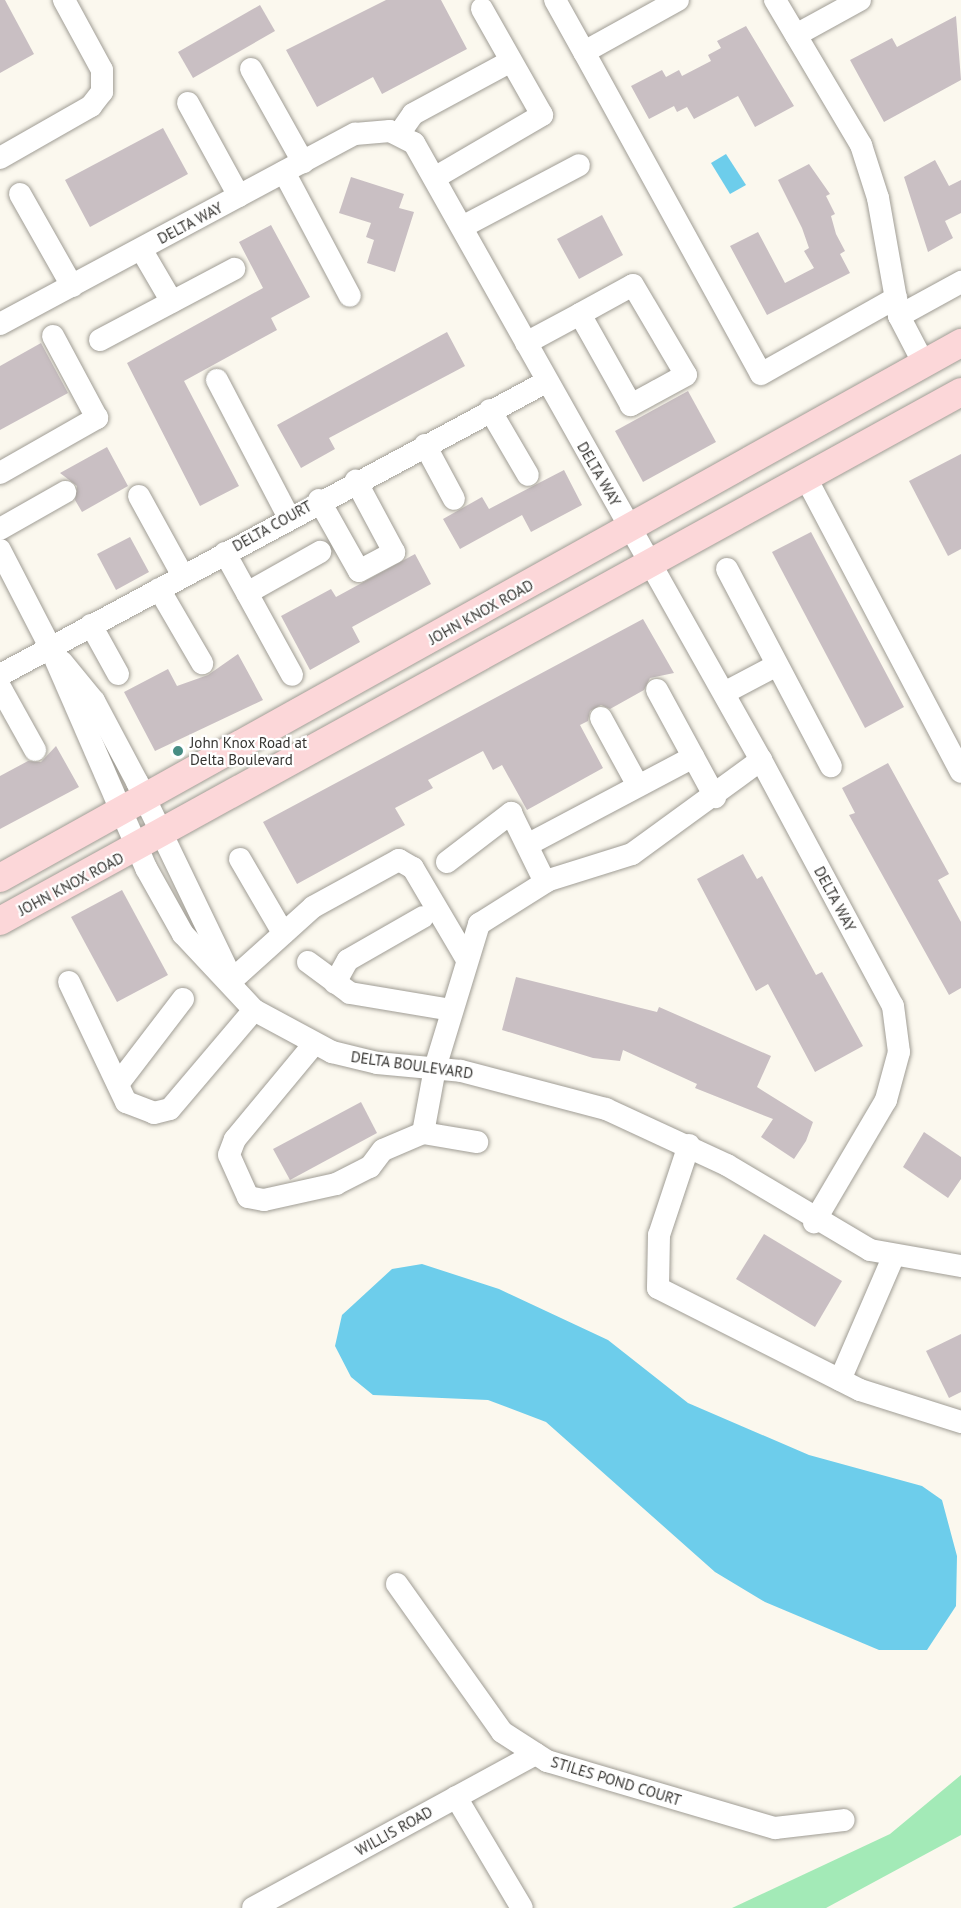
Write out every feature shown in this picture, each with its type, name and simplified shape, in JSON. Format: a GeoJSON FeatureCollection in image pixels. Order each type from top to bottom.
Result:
{"type":"FeatureCollection","features":[{"type":"Feature","properties":{"kind":"main road","name":"JOHN KNOX ROAD"},"geometry":{"type":"LineString","coordinates":[[0,878],[630,530],[961,343]]}},
{"type":"Feature","properties":{"kind":"main road","name":"JOHN KNOX ROAD"},"geometry":{"type":"LineString","coordinates":[[0,921],[136,850],[961,392]]}},
{"type":"Feature","properties":{"kind":"street"},"geometry":{"type":"LineString","coordinates":[[0,158],[91,106],[105,85],[98,63],[64,0]]}},
{"type":"Feature","properties":{"kind":"street"},"geometry":{"type":"LineString","coordinates":[[555,0],[761,374],[898,307],[961,282]]}},
{"type":"Feature","properties":{"kind":"street"},"geometry":{"type":"LineString","coordinates":[[584,52],[678,0]]}},
{"type":"Feature","properties":{"kind":"street"},"geometry":{"type":"LineString","coordinates":[[775,0],[861,145],[878,198],[898,307],[924,364]]}},
{"type":"Feature","properties":{"kind":"street"},"geometry":{"type":"LineString","coordinates":[[796,35],[860,0]]}},
{"type":"Feature","properties":{"kind":"street"},"geometry":{"type":"LineString","coordinates":[[436,177],[542,115],[482,9]]}},
{"type":"Feature","properties":{"kind":"street"},"geometry":{"type":"LineString","coordinates":[[399,134],[413,114],[511,61]]}},
{"type":"Feature","properties":{"kind":"street"},"geometry":{"type":"LineString","coordinates":[[251,69],[350,296]]}},
{"type":"Feature","properties":{"kind":"street"},"geometry":{"type":"LineString","coordinates":[[189,103],[239,196]]}},
{"type":"Feature","properties":{"kind":"street","name":"DELTA WAY"},"geometry":{"type":"LineString","coordinates":[[0,324],[355,134],[377,129],[399,134],[414,143],[464,226],[546,382],[724,693],[893,1006],[899,1052],[886,1100],[814,1222]]}},
{"type":"Feature","properties":{"kind":"street"},"geometry":{"type":"LineString","coordinates":[[464,226],[579,165]]}},
{"type":"Feature","properties":{"kind":"street"},"geometry":{"type":"LineString","coordinates":[[20,194],[72,286]]}},
{"type":"Feature","properties":{"kind":"street"},"geometry":{"type":"LineString","coordinates":[[141,249],[172,302]]}},
{"type":"Feature","properties":{"kind":"street"},"geometry":{"type":"LineString","coordinates":[[100,340],[234,269]]}},
{"type":"Feature","properties":{"kind":"street"},"geometry":{"type":"LineString","coordinates":[[526,343],[633,285],[686,375],[631,405],[580,314]]}},
{"type":"Feature","properties":{"kind":"street"},"geometry":{"type":"LineString","coordinates":[[0,473],[98,418],[52,336]]}},
{"type":"Feature","properties":{"kind":"street"},"geometry":{"type":"LineString","coordinates":[[217,380],[288,516]]}},
{"type":"Feature","properties":{"kind":"street","name":"DELTA COURT"},"geometry":{"type":"LineString","coordinates":[[0,675],[225,553],[288,516],[546,382]]}},
{"type":"Feature","properties":{"kind":"street"},"geometry":{"type":"LineString","coordinates":[[490,410],[528,475]]}},
{"type":"Feature","properties":{"kind":"street"},"geometry":{"type":"LineString","coordinates":[[425,445],[454,499]]}},
{"type":"Feature","properties":{"kind":"street"},"geometry":{"type":"LineString","coordinates":[[806,477],[961,772]]}},
{"type":"Feature","properties":{"kind":"street"},"geometry":{"type":"LineString","coordinates":[[319,500],[359,571],[394,552],[356,480]]}},
{"type":"Feature","properties":{"kind":"street"},"geometry":{"type":"LineString","coordinates":[[0,528],[64,492]]}},
{"type":"Feature","properties":{"kind":"street"},"geometry":{"type":"LineString","coordinates":[[140,496],[183,576]]}},
{"type":"Feature","properties":{"kind":"street","name":"DELTA BOULEVARD"},"geometry":{"type":"LineString","coordinates":[[0,550],[50,647],[94,701],[135,805],[136,850],[183,934],[232,980],[254,1010],[314,1044],[377,1063],[435,1068],[542,1089],[606,1109],[689,1145],[814,1222],[870,1250],[961,1266]]}},
{"type":"Feature","properties":{"kind":"street"},"geometry":{"type":"LineString","coordinates":[[247,593],[320,552]]}},
{"type":"Feature","properties":{"kind":"street"},"geometry":{"type":"LineString","coordinates":[[225,553],[292,675]]}},
{"type":"Feature","properties":{"kind":"street"},"geometry":{"type":"LineString","coordinates":[[727,569],[831,766]]}},
{"type":"Feature","properties":{"kind":"street"},"geometry":{"type":"LineString","coordinates":[[159,589],[202,663]]}},
{"type":"Feature","properties":{"kind":"street"},"geometry":{"type":"LineString","coordinates":[[91,625],[118,674]]}},
{"type":"Feature","properties":{"kind":"street"},"geometry":{"type":"LineString","coordinates":[[724,693],[777,665]]}},
{"type":"Feature","properties":{"kind":"street"},"geometry":{"type":"LineString","coordinates":[[0,687],[35,750]]}},
{"type":"Feature","properties":{"kind":"street"},"geometry":{"type":"LineString","coordinates":[[657,690],[715,797]]}},
{"type":"Feature","properties":{"kind":"street"},"geometry":{"type":"LineString","coordinates":[[601,718],[638,786]]}},
{"type":"Feature","properties":{"kind":"street"},"geometry":{"type":"LineString","coordinates":[[529,844],[693,757]]}},
{"type":"Feature","properties":{"kind":"street"},"geometry":{"type":"LineString","coordinates":[[423,1133],[435,1068],[466,958],[479,924],[545,882],[632,854],[715,797],[761,760]]}},
{"type":"Feature","properties":{"kind":"street"},"geometry":{"type":"LineString","coordinates":[[135,805],[162,835],[208,921],[232,980],[313,907],[399,860],[413,868],[466,958]]}},
{"type":"Feature","properties":{"kind":"street"},"geometry":{"type":"LineString","coordinates":[[447,862],[511,813],[529,844],[545,882]]}},
{"type":"Feature","properties":{"kind":"street"},"geometry":{"type":"LineString","coordinates":[[240,859],[283,933]]}},
{"type":"Feature","properties":{"kind":"street"},"geometry":{"type":"LineString","coordinates":[[335,983],[348,960],[423,917]]}},
{"type":"Feature","properties":{"kind":"street"},"geometry":{"type":"LineString","coordinates":[[308,962],[335,983],[381,1001],[452,1010]]}},
{"type":"Feature","properties":{"kind":"street"},"geometry":{"type":"LineString","coordinates":[[69,982],[126,1102],[139,1110],[170,1108],[254,1010]]}},
{"type":"Feature","properties":{"kind":"street"},"geometry":{"type":"LineString","coordinates":[[118,1084],[183,999]]}},
{"type":"Feature","properties":{"kind":"street"},"geometry":{"type":"LineString","coordinates":[[314,1044],[235,1139],[229,1155],[248,1197],[264,1200],[336,1184],[370,1167],[383,1150],[423,1133],[477,1142]]}},
{"type":"Feature","properties":{"kind":"street"},"geometry":{"type":"LineString","coordinates":[[689,1145],[659,1235],[658,1288],[840,1380],[961,1422]]}},
{"type":"Feature","properties":{"kind":"street"},"geometry":{"type":"LineString","coordinates":[[840,1380],[894,1255]]}},
{"type":"Feature","properties":{"kind":"street","name":"STILES POND COURT"},"geometry":{"type":"LineString","coordinates":[[397,1584],[502,1732],[536,1754],[775,1828],[843,1820]]}},
{"type":"Feature","properties":{"kind":"street","name":"WILLIS ROAD"},"geometry":{"type":"LineString","coordinates":[[253,1908],[291,1899],[456,1797],[536,1754]]}},
{"type":"Feature","properties":{"kind":"street"},"geometry":{"type":"LineString","coordinates":[[456,1797],[522,1908]]}},
{"type":"Feature","properties":{"kind":"green space"},"geometry":{"type":"Polygon","coordinates":[[[961,1775],[961,1835],[826,1908],[732,1908],[890,1834],[961,1775]]]}},
{"type":"Feature","properties":{"kind":"water"},"geometry":{"type":"Polygon","coordinates":[[[726,154],[746,185],[730,194],[711,163],[726,154]]]}},
{"type":"Feature","properties":{"kind":"water"},"geometry":{"type":"Polygon","coordinates":[[[422,1264],[499,1289],[608,1340],[688,1403],[809,1455],[922,1486],[942,1500],[957,1556],[956,1606],[927,1650],[879,1650],[765,1602],[715,1572],[546,1422],[488,1400],[373,1395],[351,1377],[335,1346],[342,1315],[392,1269],[422,1264]]]}},
{"type":"Feature","properties":{"kind":"building"},"geometry":{"type":"Polygon","coordinates":[[[0,0],[5,0],[34,54],[0,73],[0,0]]]}},
{"type":"Feature","properties":{"kind":"building"},"geometry":{"type":"Polygon","coordinates":[[[386,0],[441,0],[467,49],[382,94],[373,77],[317,107],[286,50],[386,0]]]}},
{"type":"Feature","properties":{"kind":"building"},"geometry":{"type":"Polygon","coordinates":[[[260,5],[275,31],[193,78],[178,52],[260,5]]]}},
{"type":"Feature","properties":{"kind":"building"},"geometry":{"type":"Polygon","coordinates":[[[956,16],[961,80],[884,122],[850,60],[892,38],[897,47],[956,16]]]}},
{"type":"Feature","properties":{"kind":"building"},"geometry":{"type":"Polygon","coordinates":[[[746,26],[794,106],[755,127],[738,96],[694,119],[687,107],[677,112],[674,106],[649,119],[631,86],[662,70],[666,77],[679,70],[682,76],[711,61],[708,55],[721,48],[717,41],[746,26]]]}},
{"type":"Feature","properties":{"kind":"building"},"geometry":{"type":"Polygon","coordinates":[[[163,128],[188,174],[90,227],[65,180],[163,128]]]}},
{"type":"Feature","properties":{"kind":"building"},"geometry":{"type":"Polygon","coordinates":[[[935,160],[949,186],[961,180],[961,213],[945,221],[953,238],[928,252],[904,177],[935,160]]]}},
{"type":"Feature","properties":{"kind":"building"},"geometry":{"type":"Polygon","coordinates":[[[809,164],[830,194],[826,196],[835,214],[831,216],[836,234],[845,251],[840,254],[850,273],[767,315],[730,246],[758,232],[785,283],[814,268],[804,251],[809,248],[802,228],[778,180],[809,164]]]}},
{"type":"Feature","properties":{"kind":"building"},"geometry":{"type":"Polygon","coordinates":[[[351,177],[404,194],[399,208],[414,212],[395,272],[367,263],[374,240],[366,237],[371,223],[339,213],[351,177]]]}},
{"type":"Feature","properties":{"kind":"building"},"geometry":{"type":"Polygon","coordinates":[[[602,215],[623,255],[579,279],[557,239],[602,215]]]}},
{"type":"Feature","properties":{"kind":"building"},"geometry":{"type":"Polygon","coordinates":[[[271,225],[310,297],[271,318],[277,330],[184,381],[239,486],[200,506],[127,363],[263,288],[239,242],[271,225]]]}},
{"type":"Feature","properties":{"kind":"building"},"geometry":{"type":"Polygon","coordinates":[[[447,332],[465,366],[329,438],[335,449],[301,468],[277,425],[447,332]]]}},
{"type":"Feature","properties":{"kind":"building"},"geometry":{"type":"Polygon","coordinates":[[[41,343],[68,393],[0,430],[0,366],[41,343]]]}},
{"type":"Feature","properties":{"kind":"building"},"geometry":{"type":"Polygon","coordinates":[[[688,391],[716,442],[643,482],[615,431],[688,391]]]}},
{"type":"Feature","properties":{"kind":"building"},"geometry":{"type":"Polygon","coordinates":[[[107,447],[128,486],[82,512],[75,500],[77,486],[60,473],[107,447]]]}},
{"type":"Feature","properties":{"kind":"building"},"geometry":{"type":"Polygon","coordinates":[[[961,454],[961,549],[948,556],[909,481],[961,454]]]}},
{"type":"Feature","properties":{"kind":"building"},"geometry":{"type":"Polygon","coordinates":[[[564,470],[582,505],[531,532],[522,515],[460,549],[443,519],[482,497],[489,509],[564,470]]]}},
{"type":"Feature","properties":{"kind":"building"},"geometry":{"type":"Polygon","coordinates":[[[811,532],[904,707],[865,728],[772,552],[811,532]]]}},
{"type":"Feature","properties":{"kind":"building"},"geometry":{"type":"Polygon","coordinates":[[[130,537],[149,572],[116,590],[97,554],[130,537]]]}},
{"type":"Feature","properties":{"kind":"building"},"geometry":{"type":"Polygon","coordinates":[[[415,554],[431,584],[352,627],[360,642],[310,670],[281,616],[331,589],[336,597],[415,554]]]}},
{"type":"Feature","properties":{"kind":"building"},"geometry":{"type":"Polygon","coordinates":[[[643,619],[674,673],[650,678],[644,690],[610,709],[601,705],[590,711],[588,721],[580,725],[603,768],[527,810],[502,765],[493,770],[483,751],[428,780],[433,788],[395,808],[405,825],[297,884],[263,822],[643,619]]]}},
{"type":"Feature","properties":{"kind":"building"},"geometry":{"type":"Polygon","coordinates":[[[238,654],[263,700],[155,751],[124,692],[168,669],[177,686],[208,675],[238,654]]]}},
{"type":"Feature","properties":{"kind":"building"},"geometry":{"type":"Polygon","coordinates":[[[56,746],[79,787],[0,829],[0,776],[28,761],[41,762],[56,746]]]}},
{"type":"Feature","properties":{"kind":"building"},"geometry":{"type":"Polygon","coordinates":[[[888,763],[949,874],[938,880],[961,922],[961,988],[949,995],[849,815],[855,813],[842,788],[888,763]]]}},
{"type":"Feature","properties":{"kind":"building"},"geometry":{"type":"Polygon","coordinates":[[[743,854],[757,879],[762,876],[816,975],[822,972],[863,1046],[815,1072],[768,984],[756,991],[697,879],[743,854]]]}},
{"type":"Feature","properties":{"kind":"building"},"geometry":{"type":"Polygon","coordinates":[[[122,890],[168,975],[117,1002],[71,917],[122,890]]]}},
{"type":"Feature","properties":{"kind":"building"},"geometry":{"type":"Polygon","coordinates":[[[516,977],[657,1012],[659,1007],[771,1056],[757,1087],[813,1122],[806,1141],[794,1159],[761,1137],[773,1119],[695,1088],[697,1084],[623,1050],[620,1061],[593,1058],[502,1030],[516,977]]]}},
{"type":"Feature","properties":{"kind":"building"},"geometry":{"type":"Polygon","coordinates":[[[361,1102],[377,1133],[290,1180],[273,1149],[361,1102]]]}},
{"type":"Feature","properties":{"kind":"building"},"geometry":{"type":"Polygon","coordinates":[[[924,1132],[961,1157],[961,1179],[948,1198],[903,1167],[924,1132]]]}},
{"type":"Feature","properties":{"kind":"building"},"geometry":{"type":"Polygon","coordinates":[[[764,1234],[842,1281],[815,1327],[736,1279],[764,1234]]]}},
{"type":"Feature","properties":{"kind":"building"},"geometry":{"type":"Polygon","coordinates":[[[961,1334],[961,1392],[949,1398],[926,1351],[961,1334]]]}},
{"type":"Feature","properties":{"kind":"place","name":"John Knox Road at Delta Boulevard"},"geometry":{"type":"Point","coordinates":[178,751]}}]}
